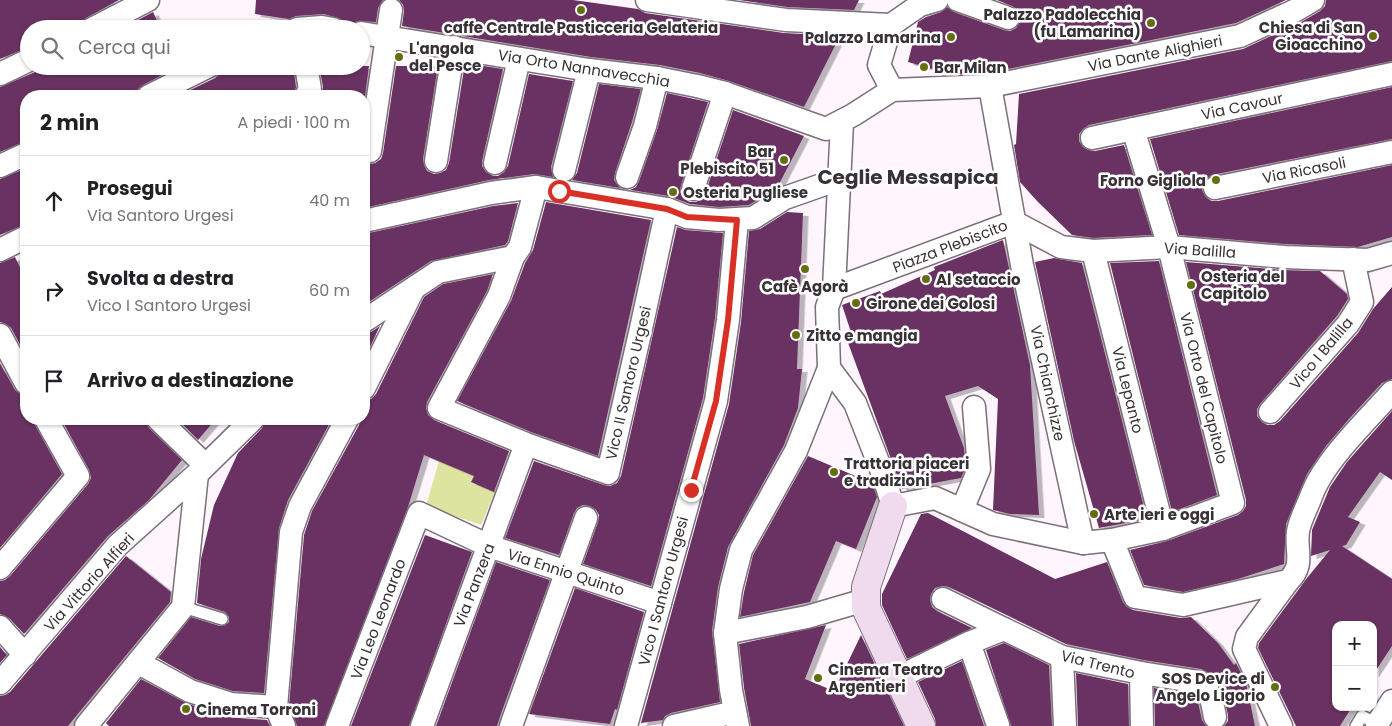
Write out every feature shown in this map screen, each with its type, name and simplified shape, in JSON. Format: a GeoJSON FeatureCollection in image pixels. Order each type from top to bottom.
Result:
{"type":"FeatureCollection","features":[{"type":"Feature","properties":{"kind":"street"},"geometry":{"type":"LineString","coordinates":[[109,20],[148,0]]}},
{"type":"Feature","properties":{"kind":"street"},"geometry":{"type":"LineString","coordinates":[[647,0],[786,20],[891,25],[920,5],[936,0]]}},
{"type":"Feature","properties":{"kind":"street"},"geometry":{"type":"LineString","coordinates":[[958,0],[1008,18]]}},
{"type":"Feature","properties":{"kind":"street","name":"Via Dante Alighieri"},"geometry":{"type":"LineString","coordinates":[[990,86],[1240,36],[1313,0]]}},
{"type":"Feature","properties":{"kind":"street"},"geometry":{"type":"LineString","coordinates":[[370,151],[391,10]]}},
{"type":"Feature","properties":{"kind":"street"},"geometry":{"type":"LineString","coordinates":[[891,25],[879,65],[892,90]]}},
{"type":"Feature","properties":{"kind":"street","name":"Via Orto Nannavecchia"},"geometry":{"type":"LineString","coordinates":[[370,34],[589,70],[657,78],[725,93],[826,129],[842,122]]}},
{"type":"Feature","properties":{"kind":"street"},"geometry":{"type":"LineString","coordinates":[[436,161],[454,47]]}},
{"type":"Feature","properties":{"kind":"street"},"geometry":{"type":"LineString","coordinates":[[495,163],[519,58]]}},
{"type":"Feature","properties":{"kind":"street"},"geometry":{"type":"LineString","coordinates":[[0,74],[20,64]]}},
{"type":"Feature","properties":{"kind":"street"},"geometry":{"type":"LineString","coordinates":[[564,170],[589,70]]}},
{"type":"Feature","properties":{"kind":"street","name":"Via Cavour"},"geometry":{"type":"LineString","coordinates":[[1092,138],[1392,74]]}},
{"type":"Feature","properties":{"kind":"street"},"geometry":{"type":"LineString","coordinates":[[161,90],[191,75]]}},
{"type":"Feature","properties":{"kind":"street"},"geometry":{"type":"LineString","coordinates":[[308,75],[309,90]]}},
{"type":"Feature","properties":{"kind":"street"},"geometry":{"type":"LineString","coordinates":[[627,177],[657,78]]}},
{"type":"Feature","properties":{"kind":"street"},"geometry":{"type":"LineString","coordinates":[[674,726],[736,719],[725,633],[731,589],[741,550],[796,450],[829,368],[827,307],[834,289],[842,122],[892,90],[990,86]]}},
{"type":"Feature","properties":{"kind":"street","name":"Piazza Plebiscito"},"geometry":{"type":"LineString","coordinates":[[834,289],[1014,222],[990,86]]}},
{"type":"Feature","properties":{"kind":"street"},"geometry":{"type":"LineString","coordinates":[[693,189],[725,93]]}},
{"type":"Feature","properties":{"kind":"street","name":"Via Orto del Capitolo"},"geometry":{"type":"LineString","coordinates":[[1132,129],[1169,247],[1233,503],[1163,529]]}},
{"type":"Feature","properties":{"kind":"street","name":"Via Ricasoli"},"geometry":{"type":"LineString","coordinates":[[1215,188],[1392,152]]}},
{"type":"Feature","properties":{"kind":"street"},"geometry":{"type":"LineString","coordinates":[[0,166],[20,157]]}},
{"type":"Feature","properties":{"kind":"street"},"geometry":{"type":"LineString","coordinates":[[370,220],[491,193],[536,188],[667,209],[687,217],[737,220],[753,218],[786,198],[839,180]]}},
{"type":"Feature","properties":{"kind":"street"},"geometry":{"type":"LineString","coordinates":[[526,444],[439,408],[499,296],[513,257],[520,247],[536,188]]}},
{"type":"Feature","properties":{"kind":"street","name":"Vico II Santoro Urgesi"},"geometry":{"type":"LineString","coordinates":[[526,444],[608,473],[667,209]]}},
{"type":"Feature","properties":{"kind":"street","name":"Vico I Santoro Urgesi"},"geometry":{"type":"LineString","coordinates":[[626,726],[716,401],[728,320],[737,220]]}},
{"type":"Feature","properties":{"kind":"street","name":"Via Balilla"},"geometry":{"type":"LineString","coordinates":[[1014,222],[1061,247],[1093,251],[1169,247],[1284,257],[1368,260],[1392,253]]}},
{"type":"Feature","properties":{"kind":"street","name":"Via Chianchizze"},"geometry":{"type":"LineString","coordinates":[[1014,222],[1083,543]]}},
{"type":"Feature","properties":{"kind":"street","name":"Via Lepanto"},"geometry":{"type":"LineString","coordinates":[[1093,251],[1163,529]]}},
{"type":"Feature","properties":{"kind":"street"},"geometry":{"type":"LineString","coordinates":[[370,317],[438,272],[513,257]]}},
{"type":"Feature","properties":{"kind":"street","name":"Vico I Balilla"},"geometry":{"type":"LineString","coordinates":[[1270,412],[1348,324],[1362,302],[1353,259]]}},
{"type":"Feature","properties":{"kind":"street"},"geometry":{"type":"LineString","coordinates":[[370,376],[414,287]]}},
{"type":"Feature","properties":{"kind":"street"},"geometry":{"type":"LineString","coordinates":[[1,338],[20,372]]}},
{"type":"Feature","properties":{"kind":"street"},"geometry":{"type":"LineString","coordinates":[[829,368],[855,403],[884,477],[893,506],[866,586],[866,608],[921,726]]}},
{"type":"Feature","properties":{"kind":"street"},"geometry":{"type":"LineString","coordinates":[[1281,726],[1244,649],[1247,638],[1288,581],[1296,574],[1300,558],[1298,528],[1326,466],[1392,392]]}},
{"type":"Feature","properties":{"kind":"street"},"geometry":{"type":"LineString","coordinates":[[962,510],[979,469],[974,407]]}},
{"type":"Feature","properties":{"kind":"street"},"geometry":{"type":"LineString","coordinates":[[0,568],[78,476],[49,425]]}},
{"type":"Feature","properties":{"kind":"street"},"geometry":{"type":"LineString","coordinates":[[94,723],[183,607],[201,470],[163,425]]}},
{"type":"Feature","properties":{"kind":"street","name":"Via Vittorio Alfieri"},"geometry":{"type":"LineString","coordinates":[[0,683],[118,545],[248,425]]}},
{"type":"Feature","properties":{"kind":"street"},"geometry":{"type":"LineString","coordinates":[[139,663],[190,691],[231,704],[280,716],[291,532],[300,506],[344,425]]}},
{"type":"Feature","properties":{"kind":"street","name":"Via Panzera"},"geometry":{"type":"LineString","coordinates":[[422,726],[526,444]]}},
{"type":"Feature","properties":{"kind":"street"},"geometry":{"type":"LineString","coordinates":[[893,506],[935,498],[993,524],[1083,543],[1112,540],[1163,529]]}},
{"type":"Feature","properties":{"kind":"street","name":"Via Ennio Quinto"},"geometry":{"type":"LineString","coordinates":[[419,513],[489,546],[660,603]]}},
{"type":"Feature","properties":{"kind":"street","name":"Via Leo Leonardo"},"geometry":{"type":"LineString","coordinates":[[337,726],[419,513]]}},
{"type":"Feature","properties":{"kind":"street"},"geometry":{"type":"LineString","coordinates":[[515,726],[586,518]]}},
{"type":"Feature","properties":{"kind":"street"},"geometry":{"type":"LineString","coordinates":[[1112,540],[1136,597],[1182,605],[1288,581]]}},
{"type":"Feature","properties":{"kind":"street","name":"Via Trento"},"geometry":{"type":"LineString","coordinates":[[943,599],[1062,657],[1141,673],[1142,726]]}},
{"type":"Feature","properties":{"kind":"street"},"geometry":{"type":"LineString","coordinates":[[725,633],[808,617],[865,600]]}},
{"type":"Feature","properties":{"kind":"street"},"geometry":{"type":"LineString","coordinates":[[0,627],[25,655]]}},
{"type":"Feature","properties":{"kind":"street"},"geometry":{"type":"LineString","coordinates":[[899,676],[969,643],[1004,629]]}},
{"type":"Feature","properties":{"kind":"street"},"geometry":{"type":"LineString","coordinates":[[969,643],[998,725]]}},
{"type":"Feature","properties":{"kind":"street"},"geometry":{"type":"LineString","coordinates":[[1062,657],[1065,726]]}},
{"type":"Feature","properties":{"kind":"street"},"geometry":{"type":"LineString","coordinates":[[1141,673],[1199,682],[1206,687],[1210,694],[1215,718]]}},
{"type":"Feature","properties":{"kind":"street"},"geometry":{"type":"LineString","coordinates":[[1371,725],[1392,701]]}},
{"type":"Feature","properties":{"kind":"lane"},"geometry":{"type":"LineString","coordinates":[[183,607],[222,619]]}},
{"type":"Feature","properties":{"kind":"green space"},"geometry":{"type":"Polygon","coordinates":[[[439,461],[474,476],[472,482],[495,492],[481,525],[426,506],[439,461]]]}},
{"type":"Feature","properties":{"kind":"building"},"geometry":{"type":"Polygon","coordinates":[[[0,0],[119,0],[84,20],[20,20],[20,51],[0,59],[0,0]]]}},
{"type":"Feature","properties":{"kind":"building"},"geometry":{"type":"Polygon","coordinates":[[[256,0],[383,0],[378,8],[376,22],[370,22],[370,20],[342,20],[324,14],[296,16],[289,19],[255,14],[256,0]]]}},
{"type":"Feature","properties":{"kind":"building"},"geometry":{"type":"Polygon","coordinates":[[[399,0],[573,0],[638,9],[645,13],[784,33],[840,36],[804,107],[700,73],[660,65],[591,57],[402,26],[404,11],[403,5],[399,0]]]}},
{"type":"Feature","properties":{"kind":"building"},"geometry":{"type":"Polygon","coordinates":[[[739,0],[859,0],[854,10],[787,7],[739,0]]]}},
{"type":"Feature","properties":{"kind":"building"},"geometry":{"type":"Polygon","coordinates":[[[997,0],[1286,0],[1236,23],[988,73],[950,74],[908,62],[918,22],[941,12],[947,7],[954,12],[1004,30],[1010,31],[1016,28],[1021,16],[1018,10],[997,0]]]}},
{"type":"Feature","properties":{"kind":"building"},"geometry":{"type":"Polygon","coordinates":[[[1326,0],[1392,0],[1392,61],[1089,125],[1079,134],[1079,141],[1088,150],[1095,151],[1124,145],[1152,235],[1093,238],[1072,235],[1020,182],[1014,145],[1016,144],[1019,94],[1243,49],[1320,11],[1325,6],[1326,0]]]}},
{"type":"Feature","properties":{"kind":"building"},"geometry":{"type":"Polygon","coordinates":[[[153,12],[157,20],[138,20],[153,12]]]}},
{"type":"Feature","properties":{"kind":"building"},"geometry":{"type":"Polygon","coordinates":[[[465,63],[503,69],[482,161],[482,166],[486,172],[493,176],[498,176],[504,172],[508,166],[529,74],[573,81],[551,167],[553,177],[534,174],[489,180],[370,207],[370,164],[381,159],[383,153],[396,66],[438,66],[423,159],[427,171],[434,174],[446,170],[449,163],[465,63]]]}},
{"type":"Feature","properties":{"kind":"building"},"geometry":{"type":"Polygon","coordinates":[[[28,75],[162,75],[138,90],[20,90],[20,144],[0,152],[0,87],[28,75]]]}},
{"type":"Feature","properties":{"kind":"building"},"geometry":{"type":"Polygon","coordinates":[[[218,75],[294,75],[296,87],[295,90],[190,90],[218,75]]]}},
{"type":"Feature","properties":{"kind":"building"},"geometry":{"type":"Polygon","coordinates":[[[321,75],[368,75],[366,90],[322,90],[321,75]]]}},
{"type":"Feature","properties":{"kind":"building"},"geometry":{"type":"Polygon","coordinates":[[[599,84],[641,89],[615,173],[614,180],[620,188],[572,180],[577,173],[599,84]]]}},
{"type":"Feature","properties":{"kind":"building"},"geometry":{"type":"Polygon","coordinates":[[[1392,87],[1392,139],[1212,175],[1203,183],[1202,190],[1211,201],[1218,201],[1392,165],[1392,237],[1358,247],[1285,244],[1179,235],[1150,139],[1392,87]]]}},
{"type":"Feature","properties":{"kind":"building"},"geometry":{"type":"Polygon","coordinates":[[[667,93],[708,102],[681,185],[680,192],[684,198],[689,202],[696,202],[705,194],[733,110],[804,136],[777,188],[749,205],[719,207],[690,204],[669,196],[630,190],[636,187],[639,181],[657,130],[667,93]]]}},
{"type":"Feature","properties":{"kind":"building"},"geometry":{"type":"Polygon","coordinates":[[[20,171],[20,227],[0,235],[0,179],[20,171]]]}},
{"type":"Feature","properties":{"kind":"building"},"geometry":{"type":"Polygon","coordinates":[[[546,202],[651,220],[598,456],[531,432],[457,401],[511,301],[525,263],[533,250],[546,202]]]}},
{"type":"Feature","properties":{"kind":"building"},"geometry":{"type":"Polygon","coordinates":[[[518,203],[508,241],[505,245],[431,261],[370,301],[370,233],[493,206],[518,203]]]}},
{"type":"Feature","properties":{"kind":"building"},"geometry":{"type":"Polygon","coordinates":[[[787,212],[803,213],[797,369],[802,369],[798,408],[784,445],[728,547],[718,587],[712,631],[720,702],[671,713],[665,716],[663,720],[641,723],[729,404],[741,322],[749,231],[760,229],[787,212]]]}},
{"type":"Feature","properties":{"kind":"building"},"geometry":{"type":"Polygon","coordinates":[[[677,227],[686,230],[723,233],[715,318],[703,398],[651,586],[583,564],[599,515],[590,506],[583,505],[577,508],[559,555],[505,538],[534,461],[604,485],[610,486],[617,483],[621,476],[677,227]]]}},
{"type":"Feature","properties":{"kind":"building"},"geometry":{"type":"Polygon","coordinates":[[[1003,240],[1030,365],[1039,515],[1010,514],[993,510],[998,399],[978,386],[945,396],[964,448],[966,467],[961,478],[902,489],[847,340],[853,338],[842,305],[880,291],[881,294],[935,270],[934,267],[1003,240]]]}},
{"type":"Feature","properties":{"kind":"building"},"geometry":{"type":"Polygon","coordinates":[[[15,257],[20,267],[20,345],[11,328],[0,322],[0,263],[15,257]]]}},
{"type":"Feature","properties":{"kind":"building"},"geometry":{"type":"Polygon","coordinates":[[[1054,258],[1082,263],[1147,519],[1099,528],[1074,441],[1035,262],[1054,258]]]}},
{"type":"Feature","properties":{"kind":"building"},"geometry":{"type":"Polygon","coordinates":[[[1159,261],[1217,495],[1172,512],[1110,263],[1159,261]]]}},
{"type":"Feature","properties":{"kind":"building"},"geometry":{"type":"Polygon","coordinates":[[[1186,262],[1320,271],[1347,294],[1348,299],[1337,316],[1260,404],[1257,409],[1257,416],[1267,425],[1274,425],[1280,421],[1358,333],[1373,309],[1392,287],[1392,379],[1382,383],[1349,419],[1326,446],[1307,474],[1286,524],[1284,564],[1238,579],[1183,592],[1144,585],[1130,550],[1167,541],[1238,515],[1246,506],[1186,262]]]}},
{"type":"Feature","properties":{"kind":"building"},"geometry":{"type":"Polygon","coordinates":[[[493,274],[487,291],[427,402],[428,415],[434,420],[509,451],[494,492],[471,482],[474,476],[424,455],[408,507],[324,726],[297,726],[289,705],[304,535],[312,511],[359,425],[370,425],[370,399],[376,394],[424,297],[443,284],[493,274]]]}},
{"type":"Feature","properties":{"kind":"building"},"geometry":{"type":"Polygon","coordinates":[[[380,326],[370,347],[370,332],[380,326]]]}},
{"type":"Feature","properties":{"kind":"building"},"geometry":{"type":"Polygon","coordinates":[[[0,363],[15,390],[20,394],[20,425],[35,425],[62,474],[0,548],[0,363]]]}},
{"type":"Feature","properties":{"kind":"building"},"geometry":{"type":"Polygon","coordinates":[[[1392,411],[1392,480],[1380,472],[1348,517],[1360,522],[1346,545],[1342,546],[1392,579],[1392,646],[1377,669],[1377,621],[1332,621],[1332,711],[1349,711],[1340,726],[1296,726],[1258,648],[1259,643],[1330,550],[1311,556],[1312,530],[1330,487],[1347,462],[1392,411]]]}},
{"type":"Feature","properties":{"kind":"building"},"geometry":{"type":"Polygon","coordinates":[[[64,425],[148,425],[182,460],[149,500],[108,536],[24,634],[9,618],[0,614],[0,581],[10,576],[88,484],[91,478],[89,470],[64,425]]]}},
{"type":"Feature","properties":{"kind":"building"},"geometry":{"type":"Polygon","coordinates":[[[183,425],[211,425],[198,440],[183,425]]]}},
{"type":"Feature","properties":{"kind":"building"},"geometry":{"type":"Polygon","coordinates":[[[263,425],[329,425],[288,500],[279,528],[264,693],[233,691],[195,679],[158,658],[191,617],[220,626],[224,626],[229,622],[229,617],[225,612],[197,603],[201,559],[214,505],[238,453],[263,425]]]}},
{"type":"Feature","properties":{"kind":"building"},"geometry":{"type":"Polygon","coordinates":[[[808,456],[872,483],[877,497],[856,549],[836,541],[810,602],[740,617],[753,555],[808,456]]]}},
{"type":"Feature","properties":{"kind":"building"},"geometry":{"type":"Polygon","coordinates":[[[928,513],[1055,579],[1107,562],[1123,602],[1127,607],[1133,610],[1181,618],[1191,617],[1218,643],[1234,665],[1236,663],[1246,683],[1255,726],[1224,726],[1228,721],[1228,715],[1223,694],[1217,681],[1201,669],[1143,660],[1066,644],[949,587],[935,588],[930,600],[932,607],[972,628],[907,659],[882,605],[882,594],[921,514],[928,513]]]}},
{"type":"Feature","properties":{"kind":"building"},"geometry":{"type":"Polygon","coordinates":[[[425,535],[472,552],[409,726],[351,726],[425,535]]]}},
{"type":"Feature","properties":{"kind":"building"},"geometry":{"type":"Polygon","coordinates":[[[126,556],[171,592],[170,602],[68,726],[0,726],[0,696],[10,692],[126,556]]]}},
{"type":"Feature","properties":{"kind":"building"},"geometry":{"type":"Polygon","coordinates":[[[496,562],[550,580],[497,726],[436,726],[496,562]]]}},
{"type":"Feature","properties":{"kind":"building"},"geometry":{"type":"Polygon","coordinates":[[[575,588],[644,612],[617,710],[615,709],[610,724],[529,714],[575,588]]]}},
{"type":"Feature","properties":{"kind":"building"},"geometry":{"type":"Polygon","coordinates":[[[826,625],[805,679],[834,691],[861,635],[904,726],[751,726],[739,644],[826,625]]]}},
{"type":"Feature","properties":{"kind":"building"},"geometry":{"type":"Polygon","coordinates":[[[1004,643],[1049,665],[1052,726],[1011,726],[986,650],[1004,643]]]}},
{"type":"Feature","properties":{"kind":"building"},"geometry":{"type":"Polygon","coordinates":[[[0,647],[7,655],[0,663],[0,647]]]}},
{"type":"Feature","properties":{"kind":"building"},"geometry":{"type":"Polygon","coordinates":[[[962,661],[984,726],[936,726],[935,719],[918,682],[962,661]]]}},
{"type":"Feature","properties":{"kind":"building"},"geometry":{"type":"Polygon","coordinates":[[[1076,673],[1128,684],[1129,726],[1078,726],[1076,673]]]}},
{"type":"Feature","properties":{"kind":"building"},"geometry":{"type":"Polygon","coordinates":[[[141,679],[186,703],[227,717],[267,720],[270,726],[109,726],[106,723],[141,679]]]}},
{"type":"Feature","properties":{"kind":"building"},"geometry":{"type":"Polygon","coordinates":[[[1154,688],[1193,694],[1198,702],[1202,720],[1206,726],[1155,726],[1154,688]]]}},
{"type":"Feature","properties":{"kind":"place","name":"caffe Centrale Pasticceria Gelateria"},"geometry":{"type":"Point","coordinates":[581,10]}},
{"type":"Feature","properties":{"kind":"place","name":"Palazzo Padolecchia (fu Lamarina)"},"geometry":{"type":"Point","coordinates":[1151,23]}},
{"type":"Feature","properties":{"kind":"place","name":"Chiesa di San Gioacchino"},"geometry":{"type":"Point","coordinates":[1373,36]}},
{"type":"Feature","properties":{"kind":"place","name":"Palazzo Lamarina"},"geometry":{"type":"Point","coordinates":[951,37]}},
{"type":"Feature","properties":{"kind":"place","name":"L'angola del Pesce"},"geometry":{"type":"Point","coordinates":[399,57]}},
{"type":"Feature","properties":{"kind":"place","name":"Bar Milan"},"geometry":{"type":"Point","coordinates":[924,67]}},
{"type":"Feature","properties":{"kind":"place","name":"Bar Plebiscito 51"},"geometry":{"type":"Point","coordinates":[784,160]}},
{"type":"Feature","properties":{"kind":"place","name":"Forno Gigliola"},"geometry":{"type":"Point","coordinates":[1216,180]}},
{"type":"Feature","properties":{"kind":"place","name":"Osteria Pugliese"},"geometry":{"type":"Point","coordinates":[673,192]}},
{"type":"Feature","properties":{"kind":"place","name":"Cafè Agorà"},"geometry":{"type":"Point","coordinates":[805,269]}},
{"type":"Feature","properties":{"kind":"place","name":"Al setaccio"},"geometry":{"type":"Point","coordinates":[926,279]}},
{"type":"Feature","properties":{"kind":"place","name":"Osteria del Capitolo"},"geometry":{"type":"Point","coordinates":[1191,285]}},
{"type":"Feature","properties":{"kind":"place","name":"Girone dei Golosi"},"geometry":{"type":"Point","coordinates":[856,303]}},
{"type":"Feature","properties":{"kind":"place","name":"Zitto e mangia"},"geometry":{"type":"Point","coordinates":[796,335]}},
{"type":"Feature","properties":{"kind":"place","name":"Trattoria piaceri e tradizioni"},"geometry":{"type":"Point","coordinates":[834,472]}},
{"type":"Feature","properties":{"kind":"place","name":"Arte ieri e oggi"},"geometry":{"type":"Point","coordinates":[1094,514]}},
{"type":"Feature","properties":{"kind":"place","name":"Cinema Teatro Argentieri"},"geometry":{"type":"Point","coordinates":[818,678]}},
{"type":"Feature","properties":{"kind":"place","name":"SOS Device di Angelo Ligorio"},"geometry":{"type":"Point","coordinates":[1275,687]}},
{"type":"Feature","properties":{"kind":"place","name":"Cinema Torroni"},"geometry":{"type":"Point","coordinates":[186,709]}},
{"type":"Feature","properties":{"kind":"district","name":"Ceglie Messapica"},"geometry":{"type":"Point","coordinates":[908,177]}},
{"type":"Feature","properties":{"kind":"route"},"geometry":{"type":"LineString","coordinates":[[559,191],[667,209],[687,217],[737,220],[728,320],[716,401],[691,490]]}}]}
